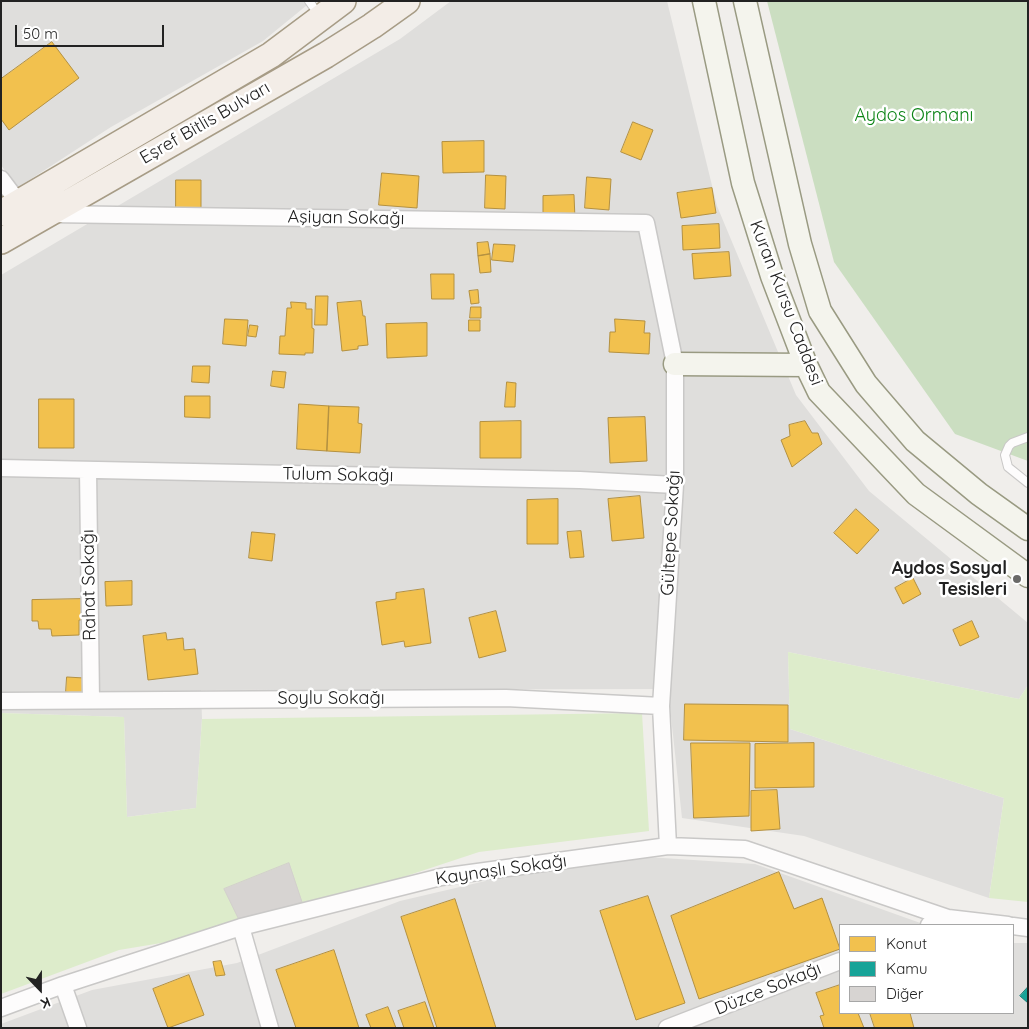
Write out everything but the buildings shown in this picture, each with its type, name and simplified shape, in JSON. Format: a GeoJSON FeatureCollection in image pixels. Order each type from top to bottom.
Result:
{"type":"FeatureCollection","features":[{"type":"Feature","properties":{"kind":"main road","name":"Eşref Bitlis Bulvarı"},"geometry":{"type":"LineString","coordinates":[[10,208],[272,56],[315,10],[343,1]]}},
{"type":"Feature","properties":{"kind":"main road","name":"Eşref Bitlis Bulvarı"},"geometry":{"type":"LineString","coordinates":[[1,241],[326,55],[407,1]]}},
{"type":"Feature","properties":{"kind":"main road","name":"Kuran Kursu Caddesi"},"geometry":{"type":"LineString","coordinates":[[704,1],[743,184],[772,276],[806,365],[819,392],[916,494],[1028,576]]}},
{"type":"Feature","properties":{"kind":"main road","name":"Kuran Kursu Caddesi"},"geometry":{"type":"LineString","coordinates":[[745,1],[800,244],[820,311],[866,384],[915,441],[979,494],[1028,529]]}},
{"type":"Feature","properties":{"kind":"main road"},"geometry":{"type":"LineString","coordinates":[[675,364],[806,365]]}},
{"type":"Feature","properties":{"kind":"street"},"geometry":{"type":"LineString","coordinates":[[1,179],[10,208]]}},
{"type":"Feature","properties":{"kind":"street","name":"Aşiyan Sokağı"},"geometry":{"type":"LineString","coordinates":[[46,214],[646,223]]}},
{"type":"Feature","properties":{"kind":"street","name":"Gültepe Sokağı"},"geometry":{"type":"LineString","coordinates":[[646,223],[675,364],[675,485],[661,706],[668,846]]}},
{"type":"Feature","properties":{"kind":"street","name":"Tulum Sokağı"},"geometry":{"type":"LineString","coordinates":[[1,468],[580,480],[675,485]]}},
{"type":"Feature","properties":{"kind":"street","name":"Rahat Sokağı"},"geometry":{"type":"LineString","coordinates":[[88,470],[91,700]]}},
{"type":"Feature","properties":{"kind":"street","name":"Soylu Sokağı"},"geometry":{"type":"LineString","coordinates":[[1,701],[506,698],[661,706]]}},
{"type":"Feature","properties":{"kind":"street","name":"Kaynaşlı Sokağı"},"geometry":{"type":"LineString","coordinates":[[1,1008],[63,985],[242,927],[441,877],[668,846],[745,849],[948,918],[999,924]]}},
{"type":"Feature","properties":{"kind":"street"},"geometry":{"type":"LineString","coordinates":[[933,924],[948,918]]}},
{"type":"Feature","properties":{"kind":"street"},"geometry":{"type":"LineString","coordinates":[[1014,926],[1028,928]]}},
{"type":"Feature","properties":{"kind":"street"},"geometry":{"type":"LineString","coordinates":[[242,927],[270,1028]]}},
{"type":"Feature","properties":{"kind":"street","name":"Düzce Sokağı"},"geometry":{"type":"LineString","coordinates":[[667,1028],[695,1023],[839,960]]}},
{"type":"Feature","properties":{"kind":"street"},"geometry":{"type":"LineString","coordinates":[[63,985],[78,1028]]}},
{"type":"Feature","properties":{"kind":"lane"},"geometry":{"type":"LineString","coordinates":[[1028,438],[1012,443],[1005,455],[1008,467],[1028,483]]}},
{"type":"Feature","properties":{"kind":"shaded area"},"geometry":{"type":"Polygon","coordinates":[[[1,1],[312,1],[263,41],[111,127],[17,188],[1,165],[1,1]]]}},
{"type":"Feature","properties":{"kind":"shaded area"},"geometry":{"type":"Polygon","coordinates":[[[451,1],[667,1],[717,206],[796,395],[869,491],[1028,623],[1028,685],[1019,699],[788,652],[790,729],[1004,798],[989,898],[804,836],[682,818],[668,689],[201,690],[202,719],[196,808],[127,817],[124,717],[1,713],[1,275],[400,39],[451,1]]]}},
{"type":"Feature","properties":{"kind":"shaded area"},"geometry":{"type":"Polygon","coordinates":[[[601,854],[755,864],[923,924],[839,924],[839,1014],[1014,1014],[1014,943],[1028,943],[1028,1028],[1,1028],[1,1024],[92,990],[237,963],[400,901],[601,854]]]}},
{"type":"Feature","properties":{"kind":"green space","name":"Aydos Ormanı"},"geometry":{"type":"Polygon","coordinates":[[[767,1],[1028,1],[1028,461],[955,434],[834,262],[767,1]]]}},
{"type":"Feature","properties":{"kind":"green space"},"geometry":{"type":"Polygon","coordinates":[[[788,652],[1019,699],[1028,685],[1028,902],[989,898],[1004,798],[790,729],[788,652]]]}},
{"type":"Feature","properties":{"kind":"green space"},"geometry":{"type":"Polygon","coordinates":[[[1,713],[124,717],[127,817],[196,808],[202,719],[642,713],[649,831],[479,852],[246,929],[119,950],[1,994],[1,713]]]}},
{"type":"Feature","properties":{"kind":"place","name":"Aydos Sosyal Tesisleri"},"geometry":{"type":"Point","coordinates":[1017,579]}}]}
